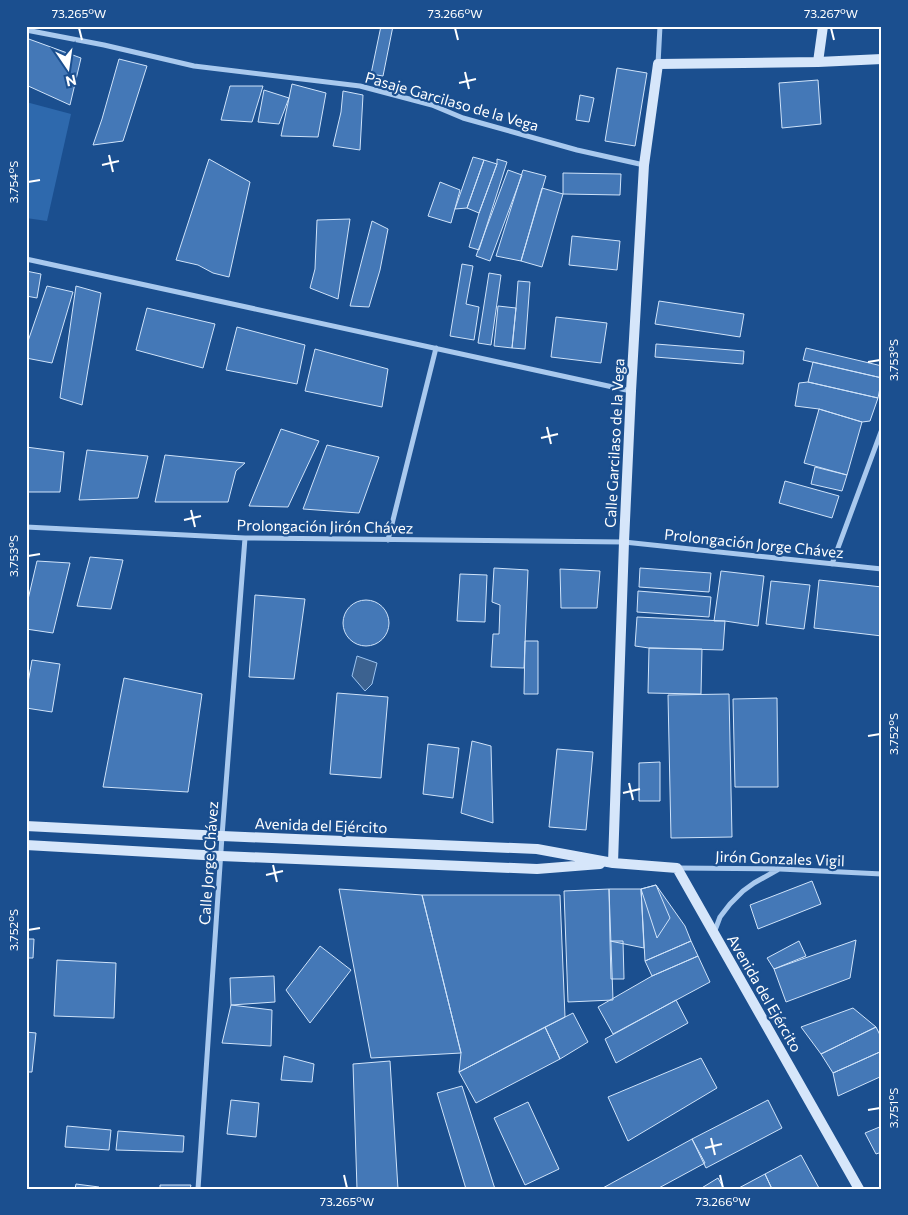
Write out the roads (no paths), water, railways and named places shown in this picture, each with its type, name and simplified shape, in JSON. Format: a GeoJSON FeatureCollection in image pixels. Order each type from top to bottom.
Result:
{"type":"FeatureCollection","features":[{"type":"Feature","properties":{"kind":"main road"},"geometry":{"type":"LineString","coordinates":[[818,62],[823,26]]}},
{"type":"Feature","properties":{"kind":"main road"},"geometry":{"type":"LineString","coordinates":[[658,64],[882,60]]}},
{"type":"Feature","properties":{"kind":"main road","name":"Calle Garcilaso de la Vega"},"geometry":{"type":"LineString","coordinates":[[613,863],[631,391],[644,165],[658,64]]}},
{"type":"Feature","properties":{"kind":"main road","name":"Avenida del Ejército"},"geometry":{"type":"LineString","coordinates":[[26,826],[537,849],[613,863],[677,868],[858,1189]]}},
{"type":"Feature","properties":{"kind":"main road","name":"Avenida del Ejército"},"geometry":{"type":"LineString","coordinates":[[26,845],[221,856],[537,869],[613,863]]}},
{"type":"Feature","properties":{"kind":"street","name":"Calle Garcilaso de la Vega"},"geometry":{"type":"LineString","coordinates":[[658,64],[660,26]]}},
{"type":"Feature","properties":{"kind":"street","name":"Pasaje Garcilaso de la Vega"},"geometry":{"type":"LineString","coordinates":[[26,30],[104,45],[194,66],[360,86],[432,105],[463,118],[577,150],[644,165]]}},
{"type":"Feature","properties":{"kind":"street"},"geometry":{"type":"LineString","coordinates":[[26,259],[631,391]]}},
{"type":"Feature","properties":{"kind":"street"},"geometry":{"type":"LineString","coordinates":[[388,540],[436,348]]}},
{"type":"Feature","properties":{"kind":"street"},"geometry":{"type":"LineString","coordinates":[[832,564],[882,429]]}},
{"type":"Feature","properties":{"kind":"street","name":"Prolongación Jirón Chávez"},"geometry":{"type":"LineString","coordinates":[[26,527],[245,538],[624,542]]}},
{"type":"Feature","properties":{"kind":"street","name":"Calle Jorge Chávez"},"geometry":{"type":"LineString","coordinates":[[198,1189],[245,538]]}},
{"type":"Feature","properties":{"kind":"street","name":"Prolongación Jorge Chávez"},"geometry":{"type":"LineString","coordinates":[[624,542],[882,569]]}},
{"type":"Feature","properties":{"kind":"street","name":"Jirón Gonzales Vigil"},"geometry":{"type":"LineString","coordinates":[[677,868],[780,869],[882,874]]}},
{"type":"Feature","properties":{"kind":"street"},"geometry":{"type":"LineString","coordinates":[[714,934],[720,917],[743,891],[780,869]]}}]}
